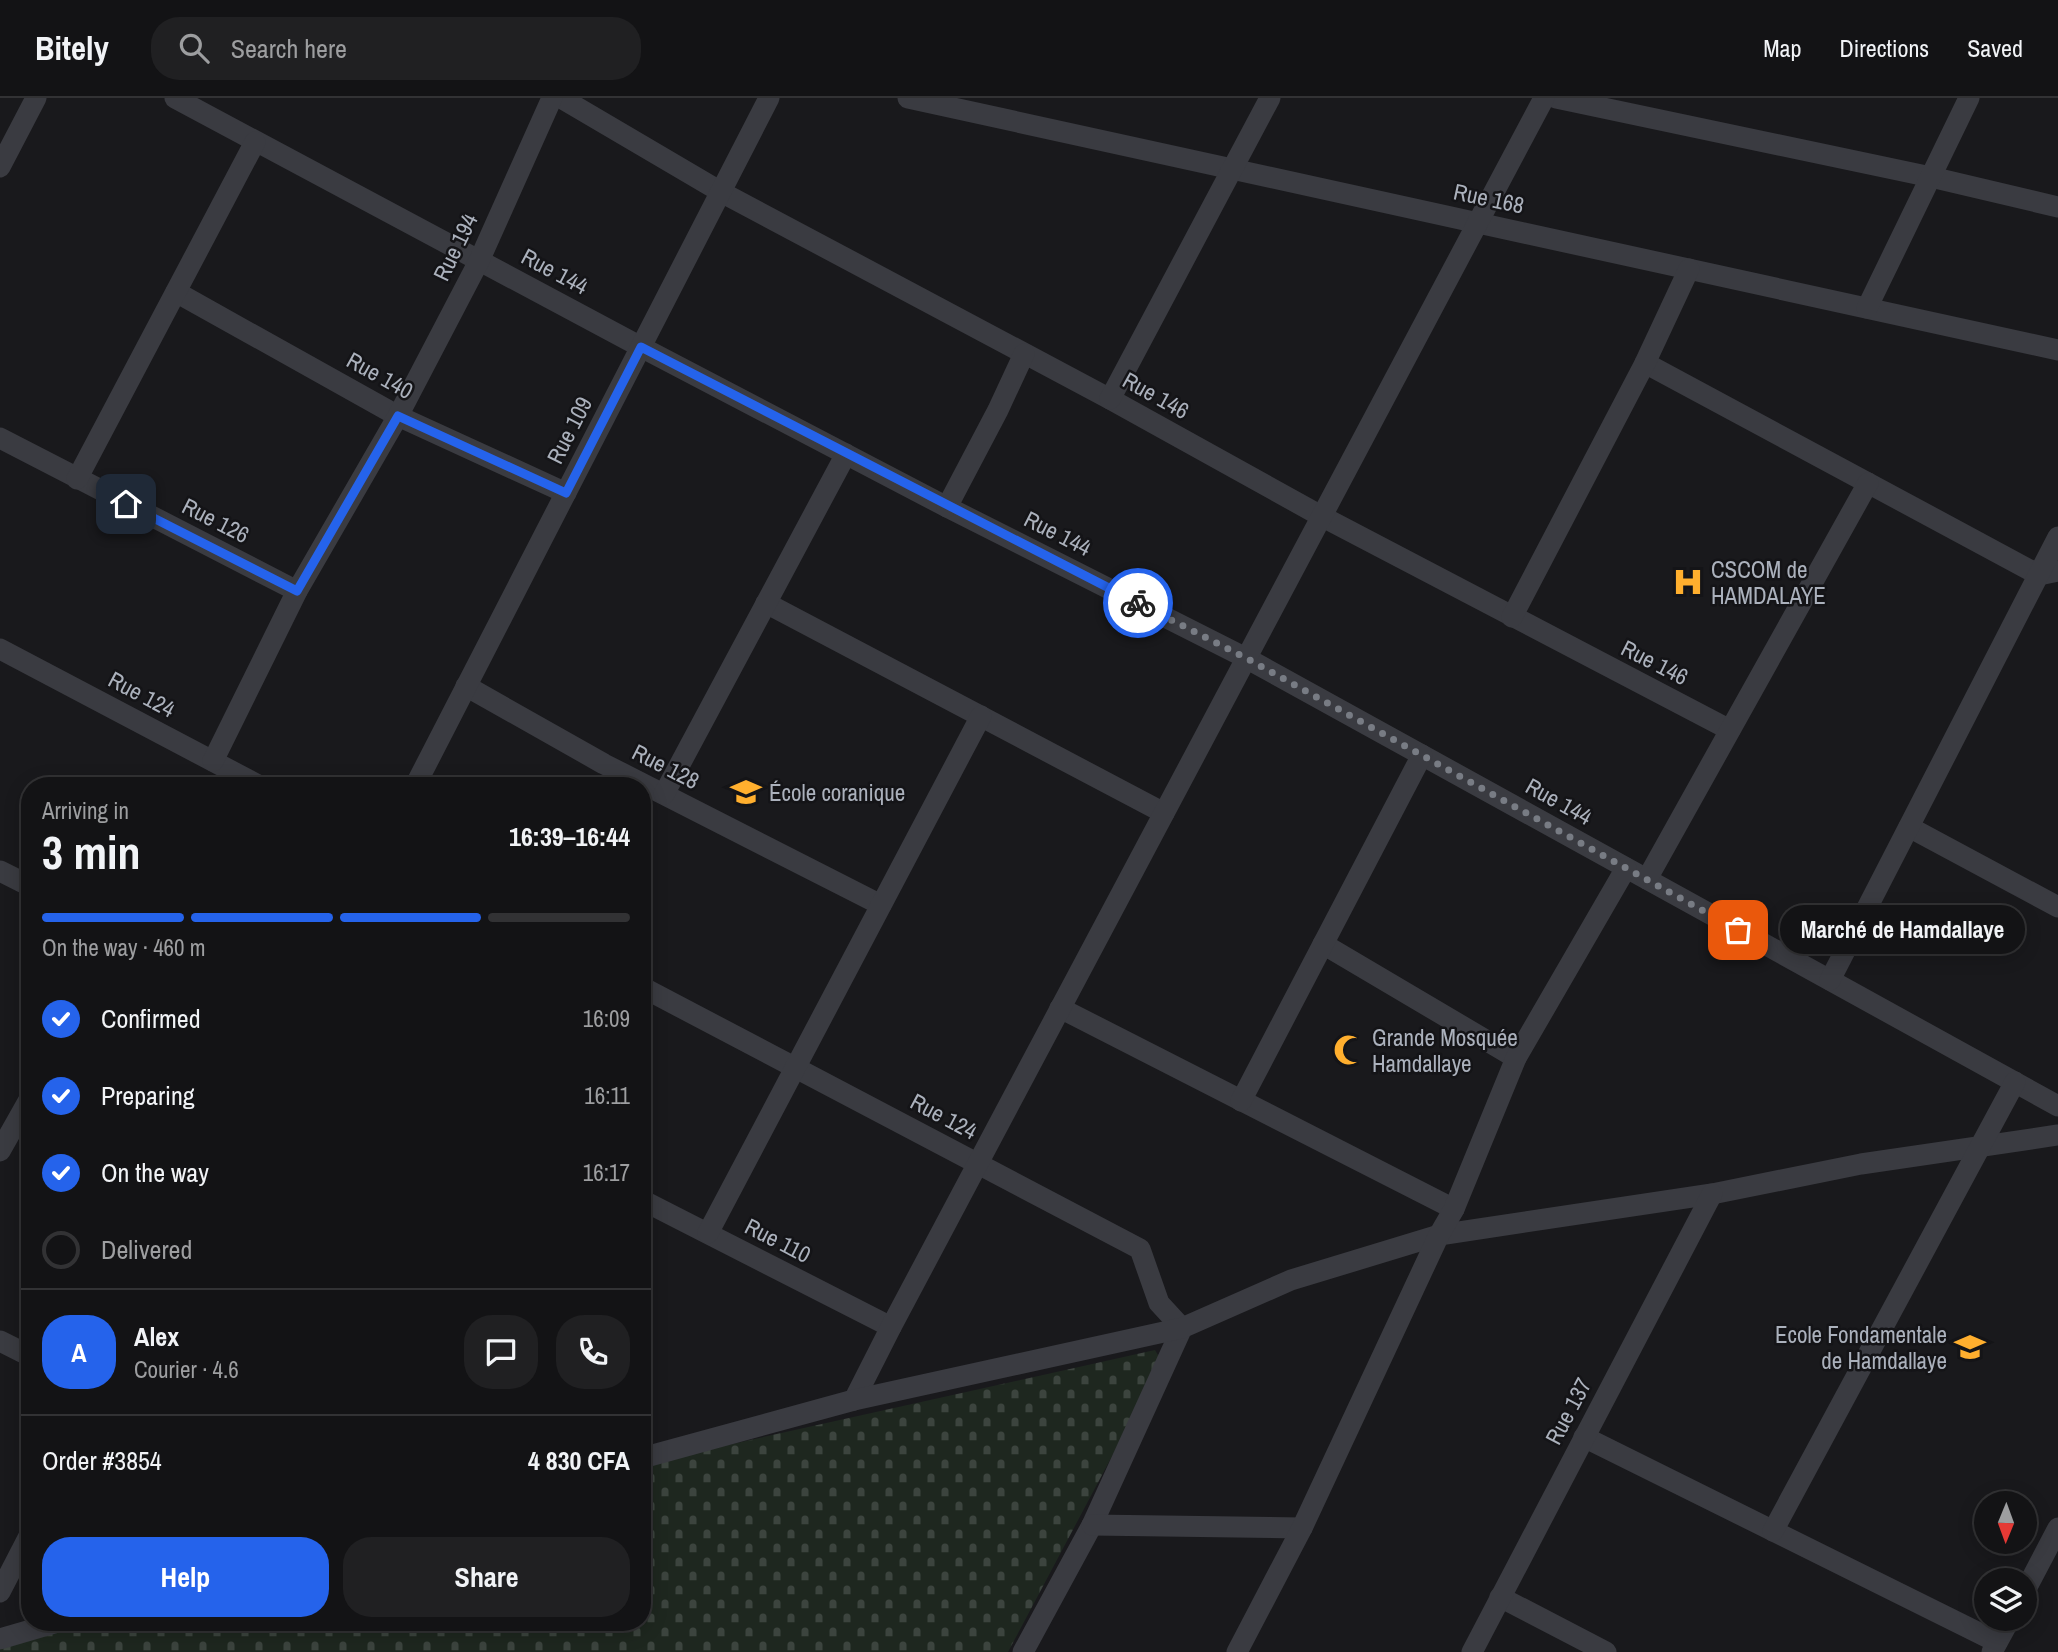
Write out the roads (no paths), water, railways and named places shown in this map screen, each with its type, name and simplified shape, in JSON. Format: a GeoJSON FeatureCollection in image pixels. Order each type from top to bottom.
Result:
{"type":"FeatureCollection","features":[{"type":"Feature","properties":{"kind":"street"},"geometry":{"type":"LineString","coordinates":[[0,167],[36,98]]}},
{"type":"Feature","properties":{"kind":"street","name":"Rue 144"},"geometry":{"type":"LineString","coordinates":[[175,98],[641,347],[1246,658],[2058,1106]]}},
{"type":"Feature","properties":{"kind":"street","name":"Rue 194"},"geometry":{"type":"LineString","coordinates":[[214,761],[297,591],[398,416],[480,261],[551,98]]}},
{"type":"Feature","properties":{"kind":"street","name":"Rue 146"},"geometry":{"type":"LineString","coordinates":[[561,98],[720,192],[1110,399],[1321,516],[1730,730]]}},
{"type":"Feature","properties":{"kind":"street","name":"Rue 109"},"geometry":{"type":"LineString","coordinates":[[420,777],[769,98]]}},
{"type":"Feature","properties":{"kind":"street","name":"Rue 168"},"geometry":{"type":"LineString","coordinates":[[908,98],[2058,350]]}},
{"type":"Feature","properties":{"kind":"street"},"geometry":{"type":"LineString","coordinates":[[1110,399],[1270,98]]}},
{"type":"Feature","properties":{"kind":"street"},"geometry":{"type":"LineString","coordinates":[[854,1400],[1544,98]]}},
{"type":"Feature","properties":{"kind":"street"},"geometry":{"type":"LineString","coordinates":[[1556,98],[2058,206]]}},
{"type":"Feature","properties":{"kind":"street"},"geometry":{"type":"LineString","coordinates":[[1867,308],[1969,98]]}},
{"type":"Feature","properties":{"kind":"street"},"geometry":{"type":"LineString","coordinates":[[77,479],[255,142]]}},
{"type":"Feature","properties":{"kind":"street"},"geometry":{"type":"LineString","coordinates":[[1512,617],[1644,363],[1689,269]]}},
{"type":"Feature","properties":{"kind":"street","name":"Rue 140"},"geometry":{"type":"LineString","coordinates":[[176,292],[398,416],[566,493]]}},
{"type":"Feature","properties":{"kind":"street"},"geometry":{"type":"LineString","coordinates":[[947,506],[998,410],[1024,354]]}},
{"type":"Feature","properties":{"kind":"street"},"geometry":{"type":"LineString","coordinates":[[1644,363],[1868,483],[2048,573]]}},
{"type":"Feature","properties":{"kind":"street","name":"Rue 126"},"geometry":{"type":"LineString","coordinates":[[0,438],[297,591]]}},
{"type":"Feature","properties":{"kind":"street"},"geometry":{"type":"LineString","coordinates":[[664,794],[846,454]]}},
{"type":"Feature","properties":{"kind":"street"},"geometry":{"type":"LineString","coordinates":[[1647,879],[1868,483]]}},
{"type":"Feature","properties":{"kind":"street"},"geometry":{"type":"LineString","coordinates":[[1830,980],[1909,827],[2048,573],[2058,537]]}},
{"type":"Feature","properties":{"kind":"street"},"geometry":{"type":"LineString","coordinates":[[766,603],[1164,813]]}},
{"type":"Feature","properties":{"kind":"street","name":"Rue 124"},"geometry":{"type":"LineString","coordinates":[[0,649],[243,777]]}},
{"type":"Feature","properties":{"kind":"street","name":"Rue 128"},"geometry":{"type":"LineString","coordinates":[[466,686],[633,777]]}},
{"type":"Feature","properties":{"kind":"street"},"geometry":{"type":"LineString","coordinates":[[708,1233],[981,716]]}},
{"type":"Feature","properties":{"kind":"street"},"geometry":{"type":"LineString","coordinates":[[1241,1101],[1423,755]]}},
{"type":"Feature","properties":{"kind":"street","name":"Rue 128"},"geometry":{"type":"LineString","coordinates":[[651,787],[881,905]]}},
{"type":"Feature","properties":{"kind":"street"},"geometry":{"type":"LineString","coordinates":[[1909,827],[2058,907]]}},
{"type":"Feature","properties":{"kind":"street"},"geometry":{"type":"LineString","coordinates":[[1237,1652],[1302,1528],[1439,1235],[1454,1209],[1516,1058],[1626,868]]}},
{"type":"Feature","properties":{"kind":"street"},"geometry":{"type":"LineString","coordinates":[[0,871],[21,882]]}},
{"type":"Feature","properties":{"kind":"street"},"geometry":{"type":"LineString","coordinates":[[1324,944],[1516,1058]]}},
{"type":"Feature","properties":{"kind":"street","name":"Rue 124"},"geometry":{"type":"LineString","coordinates":[[651,992],[1140,1249],[1159,1303],[1182,1328]]}},
{"type":"Feature","properties":{"kind":"street"},"geometry":{"type":"LineString","coordinates":[[1060,1008],[1454,1209]]}},
{"type":"Feature","properties":{"kind":"street"},"geometry":{"type":"LineString","coordinates":[[1773,1531],[2015,1082]]}},
{"type":"Feature","properties":{"kind":"street"},"geometry":{"type":"LineString","coordinates":[[1,1147],[21,1113]]}},
{"type":"Feature","properties":{"kind":"street"},"geometry":{"type":"LineString","coordinates":[[651,1456],[854,1400],[1182,1328],[1291,1280],[1439,1235],[1712,1194],[1861,1164],[2058,1135]]}},
{"type":"Feature","properties":{"kind":"street","name":"Rue 137"},"geometry":{"type":"LineString","coordinates":[[1472,1652],[1712,1194]]}},
{"type":"Feature","properties":{"kind":"street","name":"Rue 110"},"geometry":{"type":"LineString","coordinates":[[651,1204],[891,1327]]}},
{"type":"Feature","properties":{"kind":"street"},"geometry":{"type":"LineString","coordinates":[[1023,1652],[1092,1525],[1182,1328]]}},
{"type":"Feature","properties":{"kind":"street"},"geometry":{"type":"LineString","coordinates":[[0,1341],[21,1352]]}},
{"type":"Feature","properties":{"kind":"street"},"geometry":{"type":"LineString","coordinates":[[1584,1437],[1773,1531],[1995,1647],[2004,1631]]}},
{"type":"Feature","properties":{"kind":"street"},"geometry":{"type":"LineString","coordinates":[[1092,1525],[1302,1528]]}},
{"type":"Feature","properties":{"kind":"street"},"geometry":{"type":"LineString","coordinates":[[2037,1568],[2058,1528]]}},
{"type":"Feature","properties":{"kind":"street"},"geometry":{"type":"LineString","coordinates":[[0,1592],[21,1551]]}},
{"type":"Feature","properties":{"kind":"street"},"geometry":{"type":"LineString","coordinates":[[1500,1597],[1605,1652]]}},
{"type":"Feature","properties":{"kind":"street"},"geometry":{"type":"LineString","coordinates":[[0,1639],[27,1631]]}},
{"type":"Feature","properties":{"kind":"place","name":"CSCOM de HAMDALAYE"},"geometry":{"type":"Point","coordinates":[1688,582]}},
{"type":"Feature","properties":{"kind":"place","name":"École coranique"},"geometry":{"type":"Point","coordinates":[746,792]}},
{"type":"Feature","properties":{"kind":"place","name":"Marché de Hamdallaye"},"geometry":{"type":"Point","coordinates":[1738,930]}},
{"type":"Feature","properties":{"kind":"place","name":"Grande Mosquée Hamdallaye"},"geometry":{"type":"Point","coordinates":[1349,1050]}},
{"type":"Feature","properties":{"kind":"place","name":"Ecole Fondamentale de Hamdallaye"},"geometry":{"type":"Point","coordinates":[1970,1347]}}]}
